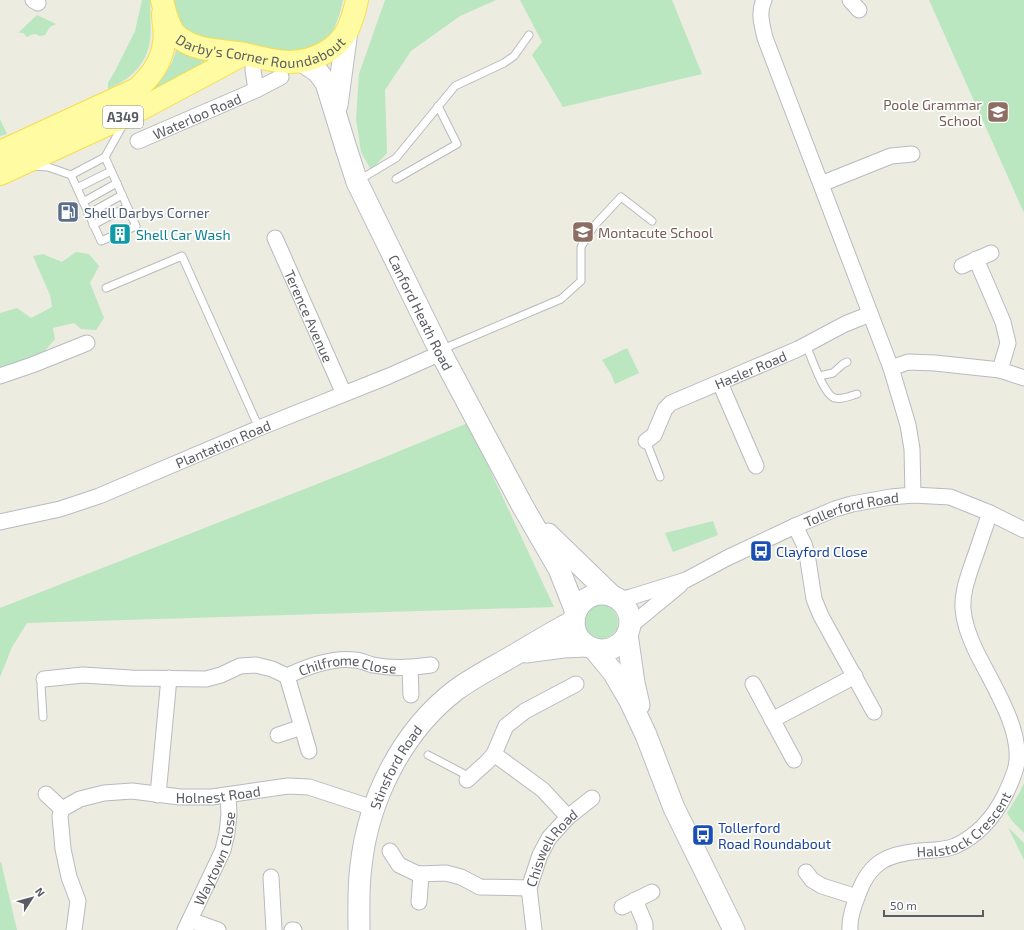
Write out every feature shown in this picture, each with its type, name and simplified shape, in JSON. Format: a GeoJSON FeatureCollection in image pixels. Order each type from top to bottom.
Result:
{"type":"FeatureCollection","features":[{"type":"Feature","properties":{"kind":"main road","name":"Darby's Corner Roundabout"},"geometry":{"type":"LineString","coordinates":[[162,0],[166,18],[176,35],[189,44],[205,50],[288,62],[302,61],[318,57],[330,50],[347,31],[353,18],[357,0]]}},
{"type":"Feature","properties":{"kind":"main road","name":"A349"},"geometry":{"type":"LineString","coordinates":[[0,152],[128,94],[137,89],[146,81],[152,74],[160,59],[165,41],[162,0]]}},
{"type":"Feature","properties":{"kind":"main road","name":"Canford Heath Road"},"geometry":{"type":"LineString","coordinates":[[336,112],[347,31]]}},
{"type":"Feature","properties":{"kind":"main road","name":"Waterloo Road"},"geometry":{"type":"LineString","coordinates":[[0,174],[249,56]]}},
{"type":"Feature","properties":{"kind":"main road","name":"Canford Heath Road"},"geometry":{"type":"LineString","coordinates":[[302,61],[318,72],[326,83],[357,182],[441,352],[522,505],[559,570],[575,616]]}},
{"type":"Feature","properties":{"kind":"main road","name":"Canford Heath Road"},"geometry":{"type":"LineString","coordinates":[[522,505],[541,526],[615,598]]}},
{"type":"Feature","properties":{"kind":"main road"},"geometry":{"type":"LineString","coordinates":[[646,735],[634,683],[628,630],[628,612],[615,598],[599,595],[587,599],[580,604],[575,616],[577,635],[613,672],[623,689],[646,735],[674,808],[734,930]]}},
{"type":"Feature","properties":{"kind":"main road","name":"Stinsford Road"},"geometry":{"type":"LineString","coordinates":[[359,930],[360,867],[373,808],[383,783],[411,736],[434,710],[455,691],[482,672],[516,654],[575,616]]}},
{"type":"Feature","properties":{"kind":"main road"},"geometry":{"type":"LineString","coordinates":[[590,648],[602,650],[617,646],[623,640],[628,630]]}},
{"type":"Feature","properties":{"kind":"main road","name":"Stinsford Road"},"geometry":{"type":"LineString","coordinates":[[516,654],[538,649],[590,648]]}},
{"type":"Feature","properties":{"kind":"street"},"geometry":{"type":"LineString","coordinates":[[764,0],[761,8],[761,21],[765,38],[891,368],[908,425],[912,450],[913,496]]}},
{"type":"Feature","properties":{"kind":"street","name":"Waterloo Road"},"geometry":{"type":"LineString","coordinates":[[249,56],[256,90]]}},
{"type":"Feature","properties":{"kind":"street","name":"Waterloo Road"},"geometry":{"type":"LineString","coordinates":[[138,141],[256,90],[281,76]]}},
{"type":"Feature","properties":{"kind":"street"},"geometry":{"type":"LineString","coordinates":[[821,184],[891,156],[912,154]]}},
{"type":"Feature","properties":{"kind":"street","name":"Terence Avenue"},"geometry":{"type":"LineString","coordinates":[[275,238],[344,394]]}},
{"type":"Feature","properties":{"kind":"street"},"geometry":{"type":"LineString","coordinates":[[962,266],[991,253]]}},
{"type":"Feature","properties":{"kind":"street"},"geometry":{"type":"LineString","coordinates":[[976,259],[1003,322],[1006,333],[1008,343],[1000,370]]}},
{"type":"Feature","properties":{"kind":"street","name":"Hasler Road"},"geometry":{"type":"LineString","coordinates":[[646,441],[654,435],[665,409],[671,403],[806,345],[845,324],[870,314]]}},
{"type":"Feature","properties":{"kind":"street"},"geometry":{"type":"LineString","coordinates":[[0,376],[87,343]]}},
{"type":"Feature","properties":{"kind":"street","name":"Plantation Road"},"geometry":{"type":"LineString","coordinates":[[0,522],[60,509],[99,496],[441,352]]}},
{"type":"Feature","properties":{"kind":"street"},"geometry":{"type":"LineString","coordinates":[[891,368],[908,362],[935,363],[1000,370],[1024,378]]}},
{"type":"Feature","properties":{"kind":"street"},"geometry":{"type":"LineString","coordinates":[[720,383],[756,466]]}},
{"type":"Feature","properties":{"kind":"street","name":"Tollerford Road"},"geometry":{"type":"LineString","coordinates":[[615,598],[631,597],[686,580],[727,558],[835,509],[852,504],[891,497],[913,496],[950,498],[990,513],[1024,530]]}},
{"type":"Feature","properties":{"kind":"street","name":"Halstock Crescent"},"geometry":{"type":"LineString","coordinates":[[850,930],[849,923],[857,897],[864,880],[872,869],[882,861],[897,854],[943,850],[956,845],[979,830],[996,810],[1004,796],[1014,772],[1017,750],[1011,723],[994,685],[978,656],[968,632],[963,610],[963,596],[966,582],[990,513]]}},
{"type":"Feature","properties":{"kind":"street"},"geometry":{"type":"LineString","coordinates":[[795,526],[807,554],[814,599],[821,616],[874,712]]}},
{"type":"Feature","properties":{"kind":"street","name":"Tollerford Road"},"geometry":{"type":"LineString","coordinates":[[628,630],[686,580]]}},
{"type":"Feature","properties":{"kind":"street","name":"Chilfrome Close"},"geometry":{"type":"LineString","coordinates":[[287,676],[304,668],[330,661],[356,660],[390,668],[410,668],[431,665]]}},
{"type":"Feature","properties":{"kind":"street","name":"Chilfrome Close"},"geometry":{"type":"LineString","coordinates":[[44,679],[83,675],[206,679],[221,675],[240,666],[256,665],[272,669],[287,676],[309,752]]}},
{"type":"Feature","properties":{"kind":"street","name":"Chilfrome Close"},"geometry":{"type":"LineString","coordinates":[[410,668],[411,695]]}},
{"type":"Feature","properties":{"kind":"street"},"geometry":{"type":"LineString","coordinates":[[772,720],[855,676]]}},
{"type":"Feature","properties":{"kind":"street"},"geometry":{"type":"LineString","coordinates":[[158,795],[169,678]]}},
{"type":"Feature","properties":{"kind":"street"},"geometry":{"type":"LineString","coordinates":[[469,778],[494,754],[506,726],[525,711],[576,684]]}},
{"type":"Feature","properties":{"kind":"street"},"geometry":{"type":"LineString","coordinates":[[753,684],[794,760]]}},
{"type":"Feature","properties":{"kind":"street"},"geometry":{"type":"LineString","coordinates":[[278,735],[302,726]]}},
{"type":"Feature","properties":{"kind":"street"},"geometry":{"type":"LineString","coordinates":[[494,754],[543,790],[568,817]]}},
{"type":"Feature","properties":{"kind":"street","name":"Holnest Road"},"geometry":{"type":"LineString","coordinates":[[62,809],[80,799],[104,793],[132,791],[180,797],[228,795],[288,786],[309,787],[373,808]]}},
{"type":"Feature","properties":{"kind":"street"},"geometry":{"type":"LineString","coordinates":[[46,794],[62,809],[60,816],[63,848],[69,877],[78,901],[74,930]]}},
{"type":"Feature","properties":{"kind":"street","name":"Waytown Close"},"geometry":{"type":"LineString","coordinates":[[218,930],[187,925],[223,850],[229,814],[228,795]]}},
{"type":"Feature","properties":{"kind":"street","name":"Chiswell Road"},"geometry":{"type":"LineString","coordinates":[[534,930],[529,888],[540,855],[549,838],[568,817],[592,798]]}},
{"type":"Feature","properties":{"kind":"street"},"geometry":{"type":"LineString","coordinates":[[390,852],[399,865],[421,874],[446,873],[461,877],[480,887],[529,888]]}},
{"type":"Feature","properties":{"kind":"street"},"geometry":{"type":"LineString","coordinates":[[806,872],[812,880],[822,886],[857,897]]}},
{"type":"Feature","properties":{"kind":"street"},"geometry":{"type":"LineString","coordinates":[[419,902],[421,874]]}},
{"type":"Feature","properties":{"kind":"street"},"geometry":{"type":"LineString","coordinates":[[271,877],[274,930]]}},
{"type":"Feature","properties":{"kind":"street"},"geometry":{"type":"LineString","coordinates":[[622,908],[652,892]]}},
{"type":"Feature","properties":{"kind":"street"},"geometry":{"type":"LineString","coordinates":[[635,900],[645,924],[645,930]]}},
{"type":"Feature","properties":{"kind":"lane"},"geometry":{"type":"LineString","coordinates":[[357,182],[396,158],[455,86],[504,63],[514,56],[530,35]]}},
{"type":"Feature","properties":{"kind":"lane"},"geometry":{"type":"LineString","coordinates":[[396,179],[457,144],[438,106]]}},
{"type":"Feature","properties":{"kind":"lane"},"geometry":{"type":"LineString","coordinates":[[20,165],[48,168],[71,175],[105,158],[129,114]]}},
{"type":"Feature","properties":{"kind":"lane"},"geometry":{"type":"LineString","coordinates":[[71,175],[100,241],[136,226],[105,158]]}},
{"type":"Feature","properties":{"kind":"lane"},"geometry":{"type":"LineString","coordinates":[[77,188],[111,171]]}},
{"type":"Feature","properties":{"kind":"lane"},"geometry":{"type":"LineString","coordinates":[[83,202],[117,183]]}},
{"type":"Feature","properties":{"kind":"lane"},"geometry":{"type":"LineString","coordinates":[[88,214],[122,195]]}},
{"type":"Feature","properties":{"kind":"lane"},"geometry":{"type":"LineString","coordinates":[[441,352],[450,346],[561,299],[581,281],[581,247],[594,226],[622,197],[652,221]]}},
{"type":"Feature","properties":{"kind":"lane"},"geometry":{"type":"LineString","coordinates":[[93,225],[127,207]]}},
{"type":"Feature","properties":{"kind":"lane"},"geometry":{"type":"LineString","coordinates":[[106,288],[182,256],[259,428]]}},
{"type":"Feature","properties":{"kind":"lane"},"geometry":{"type":"LineString","coordinates":[[806,345],[819,376],[831,397],[839,399],[857,394]]}},
{"type":"Feature","properties":{"kind":"lane"},"geometry":{"type":"LineString","coordinates":[[819,376],[833,373],[847,362]]}},
{"type":"Feature","properties":{"kind":"lane"},"geometry":{"type":"LineString","coordinates":[[646,441],[660,477]]}},
{"type":"Feature","properties":{"kind":"lane"},"geometry":{"type":"LineString","coordinates":[[43,717],[41,685],[44,679]]}},
{"type":"Feature","properties":{"kind":"lane"},"geometry":{"type":"LineString","coordinates":[[428,755],[469,778]]}},
{"type":"Feature","properties":{"kind":"green space"},"geometry":{"type":"Polygon","coordinates":[[[142,0],[151,0],[151,35],[145,57],[130,76],[108,89],[108,83],[135,31],[142,0]]]}},
{"type":"Feature","properties":{"kind":"green space"},"geometry":{"type":"Polygon","coordinates":[[[172,0],[343,0],[334,29],[328,38],[319,45],[303,52],[284,52],[212,44],[182,30],[172,0]]]}},
{"type":"Feature","properties":{"kind":"green space"},"geometry":{"type":"Polygon","coordinates":[[[385,0],[496,0],[460,16],[411,51],[385,90],[387,153],[371,170],[361,152],[356,119],[359,74],[385,0]]]}},
{"type":"Feature","properties":{"kind":"green space"},"geometry":{"type":"Polygon","coordinates":[[[520,0],[672,0],[702,74],[563,107],[532,55],[542,42],[520,0]]]}},
{"type":"Feature","properties":{"kind":"green space","name":"Poole Grammar School"},"geometry":{"type":"Polygon","coordinates":[[[929,0],[1024,0],[1024,213],[929,0]]]}},
{"type":"Feature","properties":{"kind":"green space"},"geometry":{"type":"Polygon","coordinates":[[[37,15],[56,24],[50,27],[45,35],[39,36],[35,34],[27,37],[23,33],[16,32],[19,32],[37,15]]]}},
{"type":"Feature","properties":{"kind":"green space"},"geometry":{"type":"Polygon","coordinates":[[[177,46],[203,60],[212,61],[188,75],[96,117],[147,92],[166,74],[177,46]]]}},
{"type":"Feature","properties":{"kind":"green space"},"geometry":{"type":"Polygon","coordinates":[[[0,119],[7,134],[0,136],[0,119]]]}},
{"type":"Feature","properties":{"kind":"green space"},"geometry":{"type":"Polygon","coordinates":[[[76,252],[89,254],[99,266],[90,283],[104,318],[96,330],[81,329],[74,323],[53,328],[55,339],[42,354],[0,368],[0,313],[17,308],[31,318],[52,307],[50,295],[33,256],[43,254],[62,262],[76,252]]]}},
{"type":"Feature","properties":{"kind":"green space"},"geometry":{"type":"Polygon","coordinates":[[[627,348],[639,373],[615,384],[611,374],[602,360],[627,348]]]}},
{"type":"Feature","properties":{"kind":"green space"},"geometry":{"type":"Polygon","coordinates":[[[468,423],[554,607],[27,623],[12,647],[0,677],[0,608],[358,468],[468,423]]]}},
{"type":"Feature","properties":{"kind":"green space"},"geometry":{"type":"Polygon","coordinates":[[[713,521],[718,535],[673,552],[665,533],[713,521]]]}},
{"type":"Feature","properties":{"kind":"green space"},"geometry":{"type":"Polygon","coordinates":[[[604,605],[613,610],[617,615],[617,629],[613,634],[608,638],[598,639],[594,638],[585,629],[584,619],[585,615],[594,606],[604,605]]]}},
{"type":"Feature","properties":{"kind":"green space"},"geometry":{"type":"Polygon","coordinates":[[[1024,783],[1024,833],[1012,821],[1007,813],[1024,783]]]}},
{"type":"Feature","properties":{"kind":"green space"},"geometry":{"type":"Polygon","coordinates":[[[1008,827],[1024,843],[1024,860],[1008,827]]]}},
{"type":"Feature","properties":{"kind":"green space"},"geometry":{"type":"Polygon","coordinates":[[[1,862],[17,930],[0,930],[1,862]]]}},
{"type":"Feature","properties":{"kind":"place","name":"Poole Grammar School"},"geometry":{"type":"Point","coordinates":[998,112]}},
{"type":"Feature","properties":{"kind":"place","name":"Shell Darbys Corner"},"geometry":{"type":"Point","coordinates":[68,212]}},
{"type":"Feature","properties":{"kind":"place","name":"Montacute School"},"geometry":{"type":"Point","coordinates":[583,232]}},
{"type":"Feature","properties":{"kind":"place","name":"Shell Car Wash"},"geometry":{"type":"Point","coordinates":[120,234]}},
{"type":"Feature","properties":{"kind":"place","name":"Clayford Close"},"geometry":{"type":"Point","coordinates":[761,551]}},
{"type":"Feature","properties":{"kind":"place","name":"Tollerford Road Roundabout"},"geometry":{"type":"Point","coordinates":[703,835]}}]}
